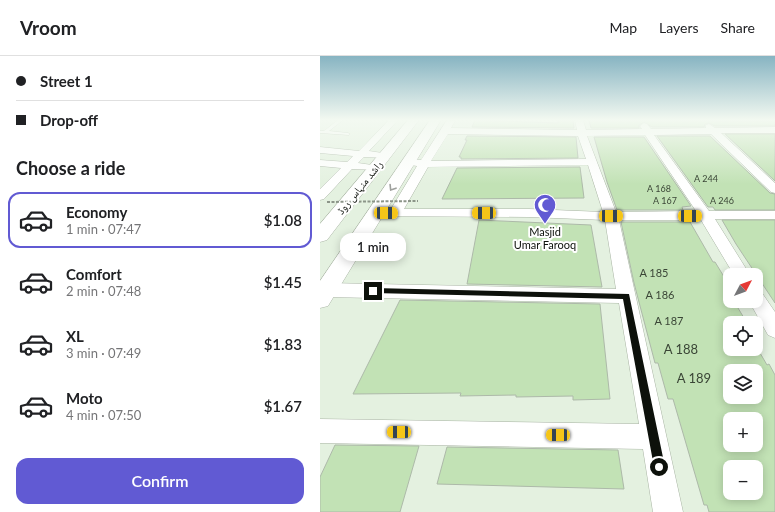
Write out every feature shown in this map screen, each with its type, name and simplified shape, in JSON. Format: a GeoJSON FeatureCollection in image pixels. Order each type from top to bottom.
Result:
{"type":"FeatureCollection","features":[{"type":"Feature","properties":{"kind":"main road","name":"راشد منہاس روڈ"},"geometry":{"type":"LineString","coordinates":[[320,236],[397,141]]}},
{"type":"Feature","properties":{"kind":"main road","name":"راشد منہاس روڈ"},"geometry":{"type":"LineString","coordinates":[[323,294],[377,213],[430,141]]}},
{"type":"Feature","properties":{"kind":"street"},"geometry":{"type":"LineString","coordinates":[[324,199],[349,166],[373,141]]}},
{"type":"Feature","properties":{"kind":"street"},"geometry":{"type":"LineString","coordinates":[[585,141],[611,216],[668,512]]}},
{"type":"Feature","properties":{"kind":"street"},"geometry":{"type":"LineString","coordinates":[[654,141],[706,216],[738,268]]}},
{"type":"Feature","properties":{"kind":"street"},"geometry":{"type":"LineString","coordinates":[[723,141],[775,190]]}},
{"type":"Feature","properties":{"kind":"street"},"geometry":{"type":"LineString","coordinates":[[320,150],[385,156]]}},
{"type":"Feature","properties":{"kind":"street"},"geometry":{"type":"LineString","coordinates":[[395,213],[416,162],[592,162]]}},
{"type":"Feature","properties":{"kind":"street"},"geometry":{"type":"LineString","coordinates":[[320,163],[375,168]]}},
{"type":"Feature","properties":{"kind":"street"},"geometry":{"type":"LineString","coordinates":[[377,213],[529,213],[611,216],[775,215]]}},
{"type":"Feature","properties":{"kind":"street"},"geometry":{"type":"LineString","coordinates":[[323,294],[626,296]]}},
{"type":"Feature","properties":{"kind":"street"},"geometry":{"type":"LineString","coordinates":[[762,308],[775,329]]}},
{"type":"Feature","properties":{"kind":"street"},"geometry":{"type":"LineString","coordinates":[[320,431],[654,437]]}},
{"type":"Feature","properties":{"kind":"path"},"geometry":{"type":"LineString","coordinates":[[324,199],[418,201]]}},
{"type":"Feature","properties":{"kind":"building"},"geometry":{"type":"Polygon","coordinates":[[[466,141],[576,141],[578,158],[461,159],[461,157],[459,157],[466,141]]]}},
{"type":"Feature","properties":{"kind":"building"},"geometry":{"type":"Polygon","coordinates":[[[595,141],[647,141],[691,206],[682,207],[683,210],[617,210],[595,141]]]}},
{"type":"Feature","properties":{"kind":"building"},"geometry":{"type":"Polygon","coordinates":[[[661,141],[716,141],[770,193],[775,194],[775,210],[715,210],[713,207],[708,207],[661,141]]]}},
{"type":"Feature","properties":{"kind":"building"},"geometry":{"type":"Polygon","coordinates":[[[733,141],[775,141],[775,181],[733,141]]]}},
{"type":"Feature","properties":{"kind":"building"},"geometry":{"type":"Polygon","coordinates":[[[580,167],[584,198],[442,199],[457,168],[580,167]]]}},
{"type":"Feature","properties":{"kind":"building"},"geometry":{"type":"Polygon","coordinates":[[[479,220],[591,225],[602,287],[467,284],[479,220]]]}},
{"type":"Feature","properties":{"kind":"building"},"geometry":{"type":"Polygon","coordinates":[[[722,220],[775,220],[775,303],[763,285],[763,268],[752,268],[722,220]]]}},
{"type":"Feature","properties":{"kind":"building"},"geometry":{"type":"Polygon","coordinates":[[[621,222],[690,222],[713,262],[715,262],[723,275],[723,308],[738,308],[743,316],[723,316],[723,356],[762,356],[767,365],[769,364],[775,375],[775,512],[709,512],[707,505],[704,505],[673,399],[668,399],[658,363],[655,363],[634,283],[621,222]]]}},
{"type":"Feature","properties":{"kind":"building"},"geometry":{"type":"Polygon","coordinates":[[[400,300],[600,304],[610,399],[573,400],[573,396],[460,396],[461,393],[353,394],[400,300]]]}},
{"type":"Feature","properties":{"kind":"building"},"geometry":{"type":"Polygon","coordinates":[[[335,445],[419,446],[400,512],[320,512],[320,477],[335,445]]]}},
{"type":"Feature","properties":{"kind":"building"},"geometry":{"type":"Polygon","coordinates":[[[447,447],[618,450],[624,489],[437,484],[447,447]]]}},
{"type":"Feature","properties":{"kind":"place","name":"Masjid Umar Farooq"},"geometry":{"type":"Point","coordinates":[545,224]}},
{"type":"Feature","properties":{"kind":"route"},"geometry":{"type":"LineString","coordinates":[[373,291],[626,296],[659,467]]}}]}
